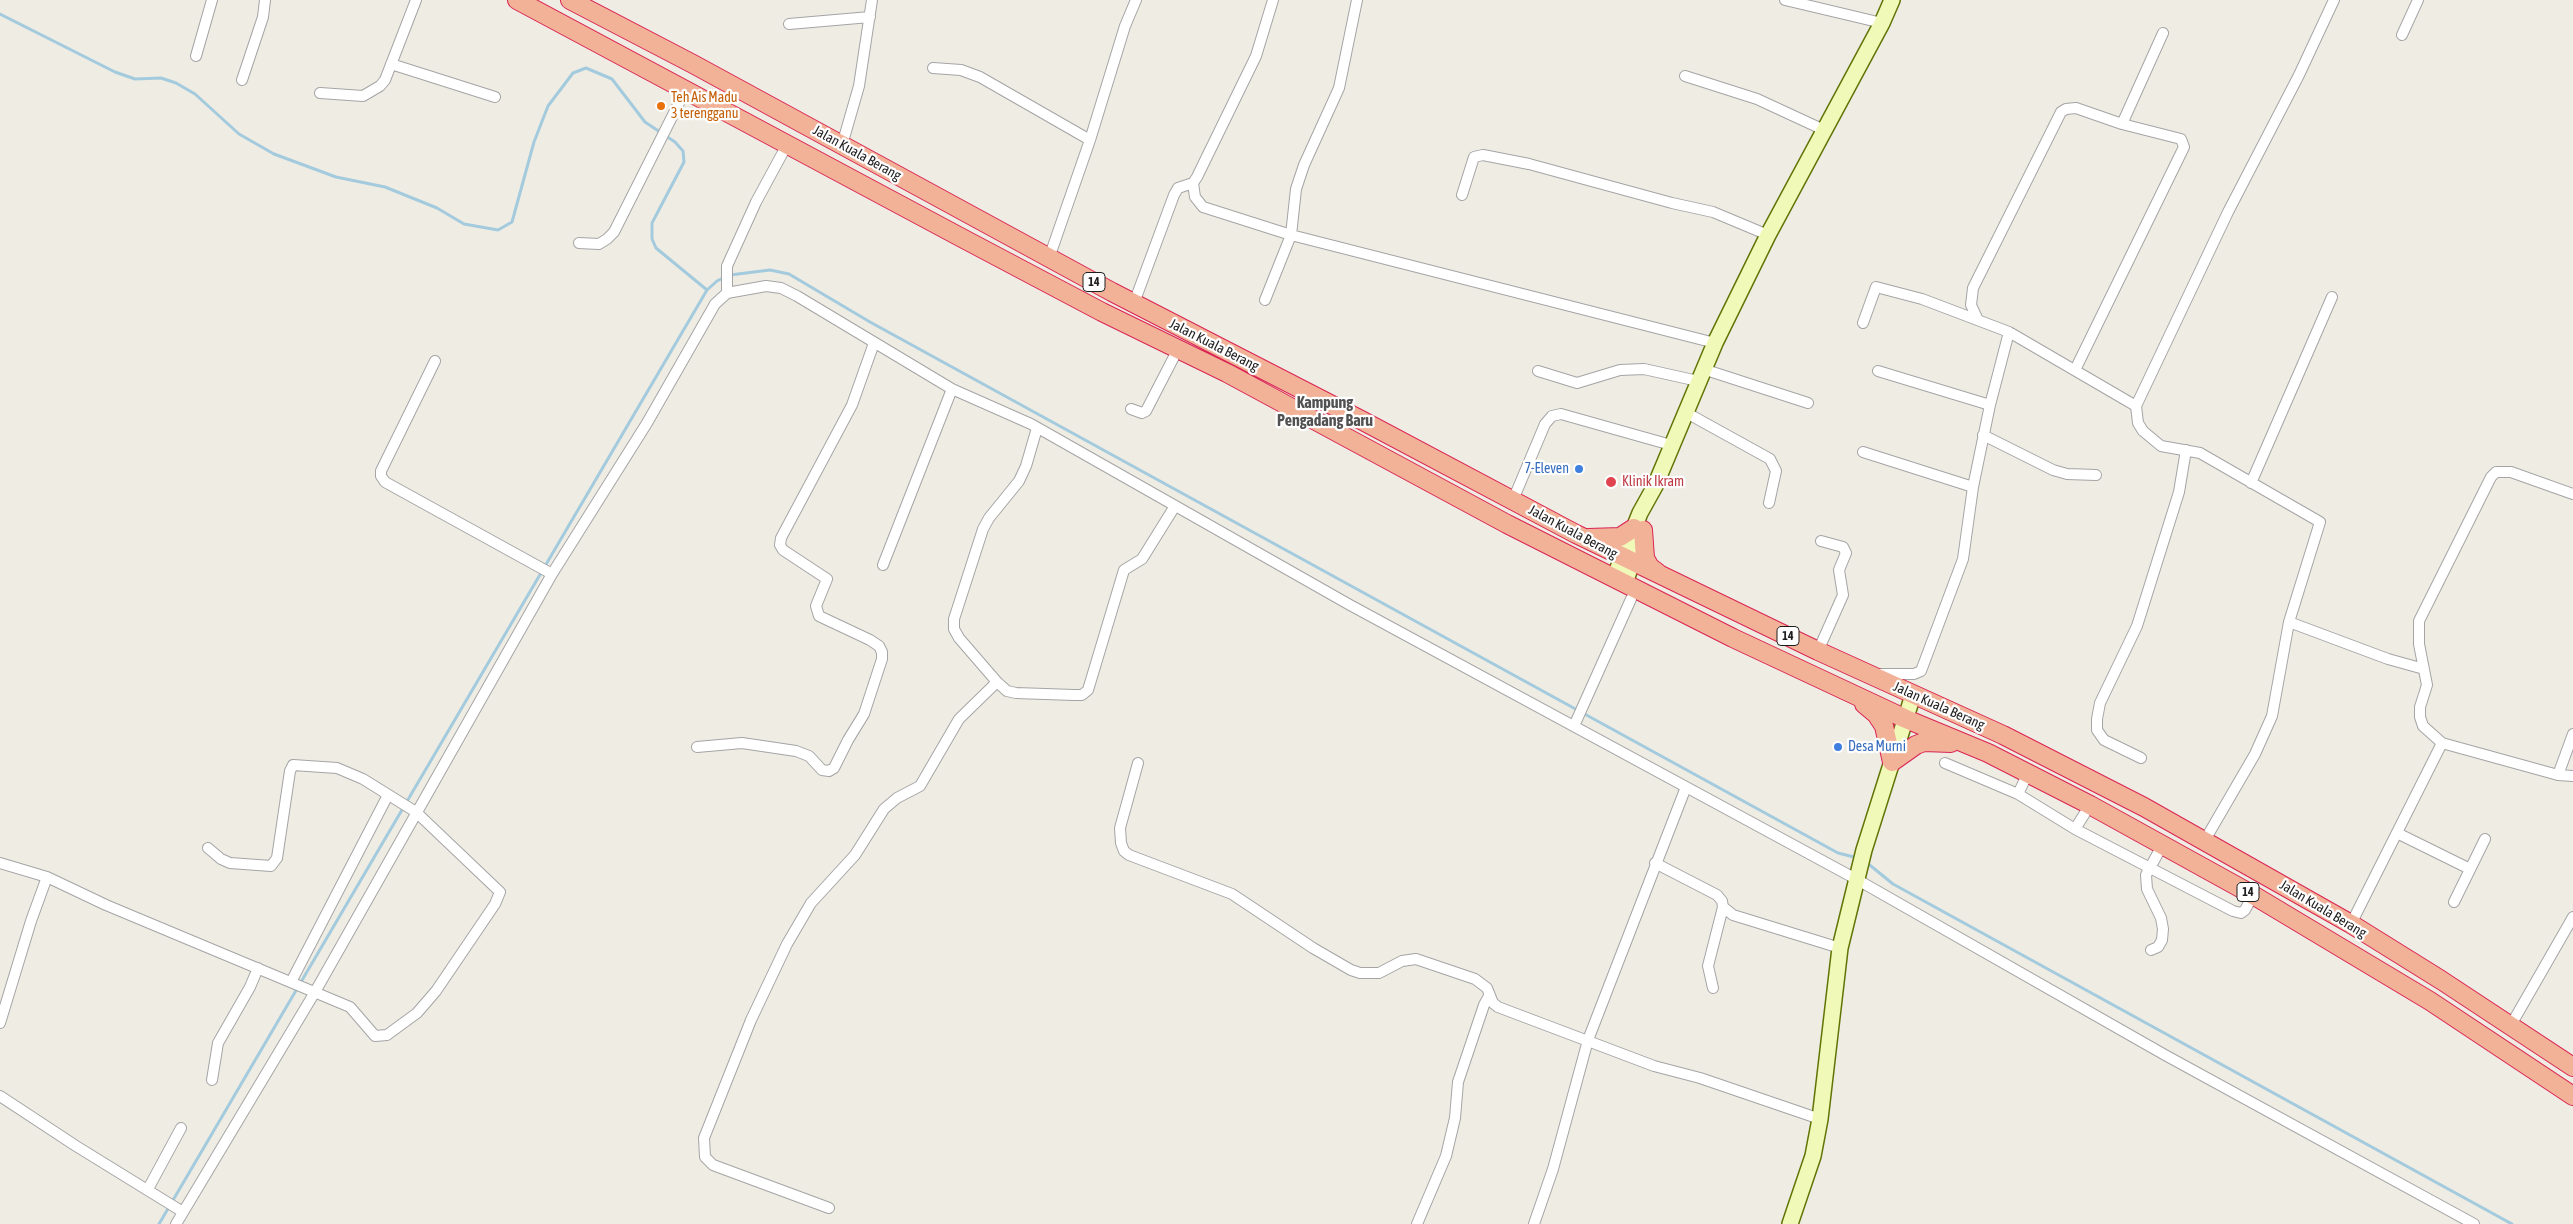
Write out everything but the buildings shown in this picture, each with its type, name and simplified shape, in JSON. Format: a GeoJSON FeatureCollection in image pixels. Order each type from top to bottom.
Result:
{"type":"FeatureCollection","features":[{"type":"Feature","properties":{"kind":"highway","name":"Jalan Kuala Berang"},"geometry":{"type":"LineString","coordinates":[[516,0],[788,143],[971,243],[1178,349],[1507,524],[1623,586],[1698,630],[1733,638],[1906,719],[1988,753],[2090,805],[2253,895],[2430,1001],[2573,1096]]}},
{"type":"Feature","properties":{"kind":"highway","name":"Jalan Kuala Berang"},"geometry":{"type":"LineString","coordinates":[[570,0],[1134,304],[1576,534],[1818,651],[2003,735],[2205,840],[2350,924],[2511,1025],[2573,1067]]}},
{"type":"Feature","properties":{"kind":"highway","name":"Jalan Kuala Berang"},"geometry":{"type":"LineString","coordinates":[[1507,524],[1554,559],[1623,586]]}},
{"type":"Feature","properties":{"kind":"highway"},"geometry":{"type":"LineString","coordinates":[[1576,534],[1591,539],[1610,539],[1638,529],[1645,558],[1650,568],[1662,577]]}},
{"type":"Feature","properties":{"kind":"highway"},"geometry":{"type":"LineString","coordinates":[[1828,681],[1876,714],[1889,739],[1892,762],[1916,745],[1924,742],[1947,742],[1988,753]]}},
{"type":"Feature","properties":{"kind":"highway"},"geometry":{"type":"LineString","coordinates":[[2003,735],[2000,741],[2001,751],[2022,761],[2028,773]]}},
{"type":"Feature","properties":{"kind":"main road"},"geometry":{"type":"LineString","coordinates":[[1623,586],[1627,560],[1638,529],[1670,446],[1715,343],[1768,235],[1882,23],[1892,0]]}},
{"type":"Feature","properties":{"kind":"main road"},"geometry":{"type":"LineString","coordinates":[[1790,1224],[1813,1156],[1820,1119],[1840,948],[1864,850],[1913,695]]}},
{"type":"Feature","properties":{"kind":"street"},"geometry":{"type":"LineString","coordinates":[[196,56],[212,0]]}},
{"type":"Feature","properties":{"kind":"street"},"geometry":{"type":"LineString","coordinates":[[242,80],[262,17],[265,0]]}},
{"type":"Feature","properties":{"kind":"street"},"geometry":{"type":"LineString","coordinates":[[320,93],[356,97],[368,94],[385,80],[416,0]]}},
{"type":"Feature","properties":{"kind":"street"},"geometry":{"type":"LineString","coordinates":[[842,145],[859,86],[872,0]]}},
{"type":"Feature","properties":{"kind":"street"},"geometry":{"type":"LineString","coordinates":[[1049,258],[1090,140],[1125,26],[1136,0]]}},
{"type":"Feature","properties":{"kind":"street"},"geometry":{"type":"LineString","coordinates":[[1273,0],[1256,56],[1193,183],[1195,197],[1203,207],[1291,235],[1715,343]]}},
{"type":"Feature","properties":{"kind":"street"},"geometry":{"type":"LineString","coordinates":[[1266,300],[1291,235],[1296,189],[1304,165],[1339,88],[1357,0]]}},
{"type":"Feature","properties":{"kind":"street"},"geometry":{"type":"LineString","coordinates":[[1785,0],[1882,23]]}},
{"type":"Feature","properties":{"kind":"street"},"geometry":{"type":"LineString","coordinates":[[2205,840],[2255,754],[2272,716],[2289,622],[2320,522],[2200,453],[2160,446],[2143,431],[2138,423],[2136,406],[2228,212],[2299,75],[2334,0]]}},
{"type":"Feature","properties":{"kind":"street"},"geometry":{"type":"LineString","coordinates":[[2402,36],[2418,0]]}},
{"type":"Feature","properties":{"kind":"street"},"geometry":{"type":"LineString","coordinates":[[789,24],[870,18]]}},
{"type":"Feature","properties":{"kind":"street"},"geometry":{"type":"LineString","coordinates":[[2122,124],[2164,33]]}},
{"type":"Feature","properties":{"kind":"street"},"geometry":{"type":"LineString","coordinates":[[391,64],[495,97]]}},
{"type":"Feature","properties":{"kind":"street"},"geometry":{"type":"LineString","coordinates":[[932,68],[961,70],[980,77],[1090,140]]}},
{"type":"Feature","properties":{"kind":"street"},"geometry":{"type":"LineString","coordinates":[[1685,76],[1757,99],[1824,130]]}},
{"type":"Feature","properties":{"kind":"street"},"geometry":{"type":"LineString","coordinates":[[579,243],[598,244],[608,239],[614,232],[686,89]]}},
{"type":"Feature","properties":{"kind":"street"},"geometry":{"type":"LineString","coordinates":[[1978,320],[1971,305],[1973,288],[2061,112],[2066,109],[2076,108],[2122,124],[2181,139],[2184,144],[2075,370]]}},
{"type":"Feature","properties":{"kind":"street"},"geometry":{"type":"LineString","coordinates":[[176,1224],[549,573],[647,423],[715,304],[726,290],[728,266],[756,202],[788,143]]}},
{"type":"Feature","properties":{"kind":"street"},"geometry":{"type":"LineString","coordinates":[[1462,195],[1474,157],[1482,155],[1529,164],[1672,203],[1713,212],[1768,235]]}},
{"type":"Feature","properties":{"kind":"street"},"geometry":{"type":"LineString","coordinates":[[1134,304],[1174,195],[1182,186],[1193,183]]}},
{"type":"Feature","properties":{"kind":"street"},"geometry":{"type":"LineString","coordinates":[[726,290],[766,286],[781,288],[952,389],[1037,428],[1350,605],[1576,722],[1686,786],[1857,877],[2165,1055],[2474,1224]]}},
{"type":"Feature","properties":{"kind":"street"},"geometry":{"type":"LineString","coordinates":[[1862,323],[1876,287],[1922,299],[2010,332],[2136,406]]}},
{"type":"Feature","properties":{"kind":"street"},"geometry":{"type":"LineString","coordinates":[[2251,483],[2332,297]]}},
{"type":"Feature","properties":{"kind":"street"},"geometry":{"type":"LineString","coordinates":[[1867,673],[1902,674],[1921,671],[1963,559],[1973,487],[1983,435],[2010,332]]}},
{"type":"Feature","properties":{"kind":"street"},"geometry":{"type":"LineString","coordinates":[[697,747],[742,744],[796,751],[809,756],[822,770],[829,770],[834,768],[864,714],[882,652],[879,646],[870,640],[819,616],[816,606],[827,579],[783,550],[780,545],[781,538],[852,405],[874,343]]}},
{"type":"Feature","properties":{"kind":"street"},"geometry":{"type":"LineString","coordinates":[[1131,409],[1142,413],[1146,410],[1178,349]]}},
{"type":"Feature","properties":{"kind":"street"},"geometry":{"type":"LineString","coordinates":[[435,361],[381,470],[381,476],[385,482],[549,573]]}},
{"type":"Feature","properties":{"kind":"street"},"geometry":{"type":"LineString","coordinates":[[1538,372],[1577,383],[1620,370],[1644,369],[1701,375],[1808,403]]}},
{"type":"Feature","properties":{"kind":"street"},"geometry":{"type":"LineString","coordinates":[[1878,371],[1990,405]]}},
{"type":"Feature","properties":{"kind":"street"},"geometry":{"type":"LineString","coordinates":[[883,565],[952,389]]}},
{"type":"Feature","properties":{"kind":"street"},"geometry":{"type":"LineString","coordinates":[[1685,412],[1770,459],[1776,471],[1769,503]]}},
{"type":"Feature","properties":{"kind":"street"},"geometry":{"type":"LineString","coordinates":[[1513,500],[1545,424],[1552,416],[1561,414],[1670,446]]}},
{"type":"Feature","properties":{"kind":"street"},"geometry":{"type":"LineString","coordinates":[[1037,428],[1026,466],[1019,481],[988,518],[983,529],[954,619],[954,629],[959,638],[996,682],[1007,691],[1016,693],[1082,695],[1088,690],[1124,570],[1142,559],[1175,506]]}},
{"type":"Feature","properties":{"kind":"street"},"geometry":{"type":"LineString","coordinates":[[1983,435],[2053,470],[2067,474],[2096,475]]}},
{"type":"Feature","properties":{"kind":"street"},"geometry":{"type":"LineString","coordinates":[[2141,758],[2104,740],[2098,730],[2097,719],[2100,703],[2140,617],[2179,492],[2186,450]]}},
{"type":"Feature","properties":{"kind":"street"},"geometry":{"type":"LineString","coordinates":[[1863,452],[1973,487]]}},
{"type":"Feature","properties":{"kind":"street"},"geometry":{"type":"LineString","coordinates":[[2573,494],[2511,472],[2494,474],[2419,622],[2419,644],[2427,686],[2420,707],[2420,717],[2423,726],[2442,744],[2558,775],[2573,776]]}},
{"type":"Feature","properties":{"kind":"street"},"geometry":{"type":"LineString","coordinates":[[1818,651],[1843,595],[1839,570],[1846,553],[1843,547],[1821,541]]}},
{"type":"Feature","properties":{"kind":"street"},"geometry":{"type":"LineString","coordinates":[[1576,722],[1623,586]]}},
{"type":"Feature","properties":{"kind":"street"},"geometry":{"type":"LineString","coordinates":[[2289,622],[2388,660],[2424,669]]}},
{"type":"Feature","properties":{"kind":"street"},"geometry":{"type":"LineString","coordinates":[[829,1208],[713,1165],[705,1157],[704,1138],[750,1020],[786,944],[811,903],[855,855],[884,809],[898,798],[920,786],[959,719],[996,682]]}},
{"type":"Feature","properties":{"kind":"street"},"geometry":{"type":"LineString","coordinates":[[2558,775],[2573,734]]}},
{"type":"Feature","properties":{"kind":"street"},"geometry":{"type":"LineString","coordinates":[[2350,924],[2442,744]]}},
{"type":"Feature","properties":{"kind":"street"},"geometry":{"type":"LineString","coordinates":[[1138,763],[1120,828],[1121,843],[1124,851],[1129,855],[1232,894],[1313,948],[1351,970],[1360,973],[1379,973],[1402,960],[1416,959],[1475,979],[1487,988],[1489,996],[1498,1007],[1654,1066],[1700,1078],[1820,1119]]}},
{"type":"Feature","properties":{"kind":"street"},"geometry":{"type":"LineString","coordinates":[[1944,763],[2018,794],[2075,829],[2150,866],[2233,911],[2241,913],[2245,910],[2253,895]]}},
{"type":"Feature","properties":{"kind":"street"},"geometry":{"type":"LineString","coordinates":[[0,863],[47,877],[106,905],[350,1007],[375,1036],[388,1035],[417,1013],[436,991],[495,904],[500,892],[413,810],[348,771],[293,765],[290,770],[277,858],[271,866],[230,863],[208,848]]}},
{"type":"Feature","properties":{"kind":"street"},"geometry":{"type":"LineString","coordinates":[[2018,794],[2028,773]]}},
{"type":"Feature","properties":{"kind":"street"},"geometry":{"type":"LineString","coordinates":[[1534,1224],[1553,1169],[1588,1040],[1686,786]]}},
{"type":"Feature","properties":{"kind":"street"},"geometry":{"type":"LineString","coordinates":[[293,982],[393,798]]}},
{"type":"Feature","properties":{"kind":"street"},"geometry":{"type":"LineString","coordinates":[[2075,829],[2090,805]]}},
{"type":"Feature","properties":{"kind":"street"},"geometry":{"type":"LineString","coordinates":[[2397,832],[2470,869]]}},
{"type":"Feature","properties":{"kind":"street"},"geometry":{"type":"LineString","coordinates":[[2454,902],[2485,839]]}},
{"type":"Feature","properties":{"kind":"street"},"geometry":{"type":"LineString","coordinates":[[2151,950],[2158,947],[2162,940],[2163,929],[2161,918],[2147,890],[2146,875],[2162,844]]}},
{"type":"Feature","properties":{"kind":"street"},"geometry":{"type":"LineString","coordinates":[[1655,863],[1717,894],[1722,901],[1723,907],[1708,966],[1712,988]]}},
{"type":"Feature","properties":{"kind":"street"},"geometry":{"type":"LineString","coordinates":[[0,1023],[31,921],[47,877]]}},
{"type":"Feature","properties":{"kind":"street"},"geometry":{"type":"LineString","coordinates":[[1723,907],[1733,915],[1840,948]]}},
{"type":"Feature","properties":{"kind":"street"},"geometry":{"type":"LineString","coordinates":[[2511,1025],[2573,917]]}},
{"type":"Feature","properties":{"kind":"street"},"geometry":{"type":"LineString","coordinates":[[212,1080],[218,1043],[250,988],[258,968]]}},
{"type":"Feature","properties":{"kind":"street"},"geometry":{"type":"LineString","coordinates":[[1417,1224],[1446,1156],[1455,1118],[1458,1082],[1484,1005],[1489,996]]}},
{"type":"Feature","properties":{"kind":"street"},"geometry":{"type":"LineString","coordinates":[[0,1096],[76,1146],[183,1212]]}},
{"type":"Feature","properties":{"kind":"street"},"geometry":{"type":"LineString","coordinates":[[148,1189],[181,1128]]}},
{"type":"Feature","properties":{"kind":"waterway"},"geometry":{"type":"LineString","coordinates":[[0,14],[115,72],[135,79],[161,78],[176,83],[195,94],[239,134],[274,154],[336,177],[385,187],[437,208],[464,224],[498,230],[512,222],[534,142],[548,106],[573,73],[586,68],[612,79],[645,122],[675,142],[683,151],[684,162],[652,223],[652,239],[656,248],[707,290]]}},
{"type":"Feature","properties":{"kind":"waterway"},"geometry":{"type":"LineString","coordinates":[[730,275],[770,270],[789,274],[870,322],[1838,853],[1858,858]]}},
{"type":"Feature","properties":{"kind":"waterway"},"geometry":{"type":"LineString","coordinates":[[159,1224],[707,290],[725,277]]}},
{"type":"Feature","properties":{"kind":"waterway"},"geometry":{"type":"LineString","coordinates":[[1866,862],[1893,884],[2512,1224]]}},
{"type":"Feature","properties":{"kind":"place","name":"Teh Ais Madu 3 terengganu"},"geometry":{"type":"Point","coordinates":[661,106]}},
{"type":"Feature","properties":{"kind":"place","name":"7-Eleven"},"geometry":{"type":"Point","coordinates":[1579,469]}},
{"type":"Feature","properties":{"kind":"place","name":"Klinik Ikram"},"geometry":{"type":"Point","coordinates":[1611,482]}},
{"type":"Feature","properties":{"kind":"place","name":"Desa Murni"},"geometry":{"type":"Point","coordinates":[1838,747]}},
{"type":"Feature","properties":{"kind":"district","name":"Kampung Pengadang Baru"},"geometry":{"type":"Point","coordinates":[1325,412]}}]}
